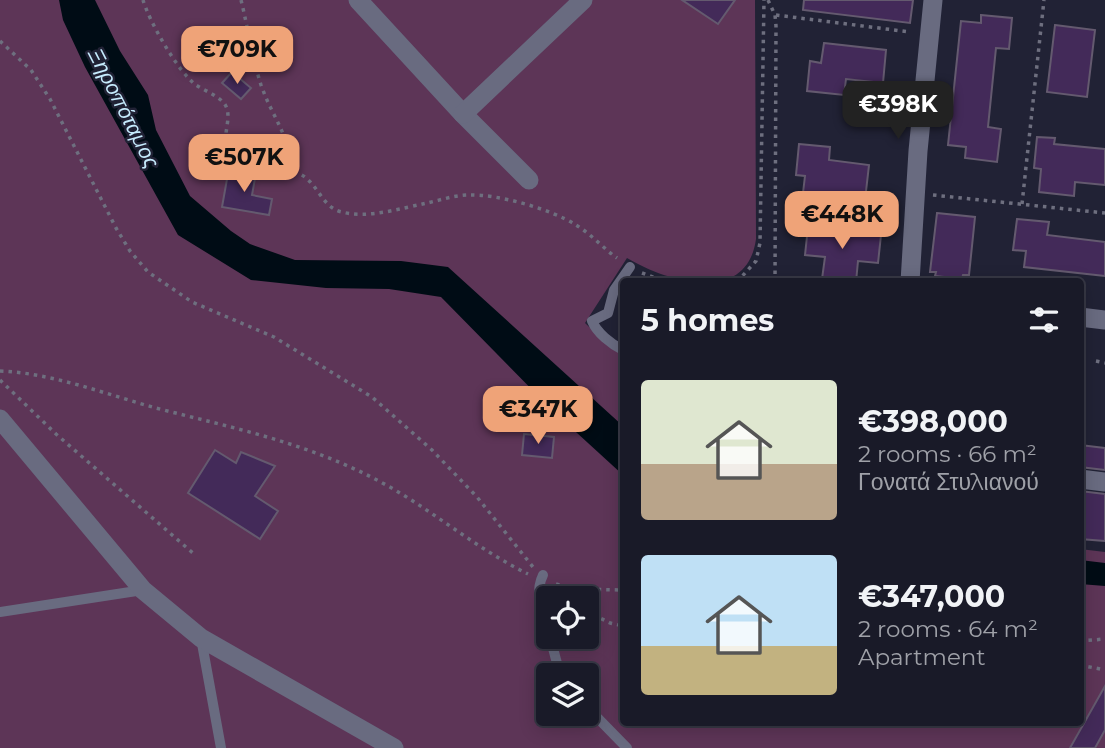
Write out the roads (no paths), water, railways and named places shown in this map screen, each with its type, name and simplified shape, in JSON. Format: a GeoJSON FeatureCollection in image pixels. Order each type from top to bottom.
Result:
{"type":"FeatureCollection","features":[{"type":"Feature","properties":{"kind":"street"},"geometry":{"type":"LineString","coordinates":[[358,0],[463,114],[529,180]]}},
{"type":"Feature","properties":{"kind":"street"},"geometry":{"type":"LineString","coordinates":[[463,114],[583,0]]}},
{"type":"Feature","properties":{"kind":"street"},"geometry":{"type":"LineString","coordinates":[[910,278],[914,193],[933,0]]}},
{"type":"Feature","properties":{"kind":"street"},"geometry":{"type":"LineString","coordinates":[[1084,317],[1105,320]]}},
{"type":"Feature","properties":{"kind":"street"},"geometry":{"type":"LineString","coordinates":[[0,419],[143,590],[201,638],[394,748]]}},
{"type":"Feature","properties":{"kind":"street"},"geometry":{"type":"LineString","coordinates":[[1084,479],[1105,482]]}},
{"type":"Feature","properties":{"kind":"lane"},"geometry":{"type":"LineString","coordinates":[[622,278],[630,267]]}},
{"type":"Feature","properties":{"kind":"lane"},"geometry":{"type":"LineString","coordinates":[[620,281],[614,290],[608,313],[592,321],[604,336],[620,348]]}},
{"type":"Feature","properties":{"kind":"lane"},"geometry":{"type":"LineString","coordinates":[[541,586],[542,578]]}},
{"type":"Feature","properties":{"kind":"lane"},"geometry":{"type":"LineString","coordinates":[[0,612],[143,590]]}},
{"type":"Feature","properties":{"kind":"lane"},"geometry":{"type":"LineString","coordinates":[[201,638],[221,748]]}},
{"type":"Feature","properties":{"kind":"lane"},"geometry":{"type":"LineString","coordinates":[[599,720],[626,748]]}},
{"type":"Feature","properties":{"kind":"water","name":"Ξηροπόταμος"},"geometry":{"type":"Polygon","coordinates":[[[59,0],[95,0],[120,51],[148,95],[156,130],[190,196],[231,231],[250,244],[295,260],[401,261],[448,267],[620,423],[620,472],[553,411],[441,297],[389,289],[326,288],[251,280],[178,235],[85,67],[63,20],[59,0]]]}},
{"type":"Feature","properties":{"kind":"water"},"geometry":{"type":"Polygon","coordinates":[[[1084,560],[1105,563],[1105,586],[1084,584],[1084,560]]]}}]}
